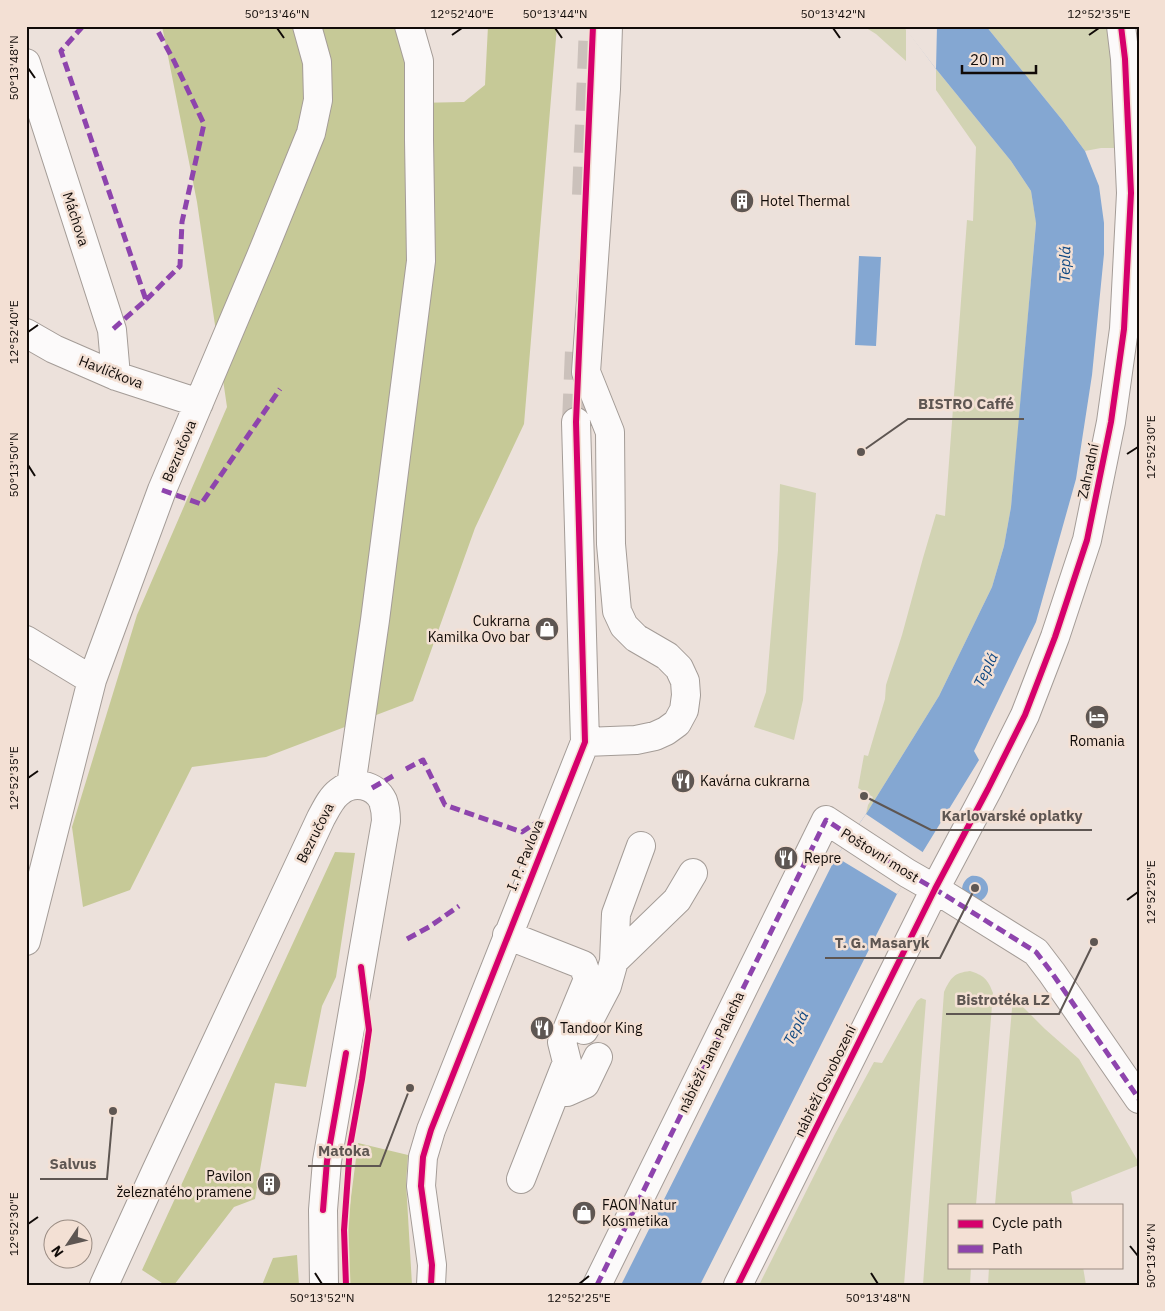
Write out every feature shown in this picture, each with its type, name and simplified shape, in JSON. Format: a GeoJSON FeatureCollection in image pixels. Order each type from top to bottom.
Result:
{"type":"FeatureCollection","features":[{"type":"Feature","properties":{"kind":"street","name":"Bezručova"},"geometry":{"type":"LineString","coordinates":[[26,940],[92,680],[162,490],[311,133],[318,100],[317,62],[307,26]]}},
{"type":"Feature","properties":{"kind":"street"},"geometry":{"type":"LineString","coordinates":[[324,1285],[323,1210],[326,1161],[386,821],[383,802],[372,788],[351,786],[421,261],[418,140],[419,61],[408,26]]}},
{"type":"Feature","properties":{"kind":"street"},"geometry":{"type":"LineString","coordinates":[[585,742],[636,740],[655,736],[666,731],[677,723],[684,710],[686,695],[686,681],[679,668],[667,656],[636,638],[624,626],[617,611],[611,544],[610,432],[586,372],[606,89],[608,26]]}},
{"type":"Feature","properties":{"kind":"street","name":"Zahradní"},"geometry":{"type":"LineString","coordinates":[[935,889],[1025,715],[1055,637],[1087,540],[1111,422],[1124,329],[1131,193],[1125,59],[1121,26]]}},
{"type":"Feature","properties":{"kind":"street","name":"Máchova"},"geometry":{"type":"LineString","coordinates":[[26,64],[112,330],[116,376]]}},
{"type":"Feature","properties":{"kind":"street","name":"Havlíčkova"},"geometry":{"type":"LineString","coordinates":[[26,333],[54,349],[116,376],[199,403]]}},
{"type":"Feature","properties":{"kind":"street","name":"I. P. Pavlova"},"geometry":{"type":"LineString","coordinates":[[432,1285],[432,1265],[421,1186],[423,1157],[431,1130],[507,935],[585,742],[576,422]]}},
{"type":"Feature","properties":{"kind":"street"},"geometry":{"type":"LineString","coordinates":[[32,647],[92,680]]}},
{"type":"Feature","properties":{"kind":"street","name":"Bezručova"},"geometry":{"type":"LineString","coordinates":[[104,1285],[321,818],[328,804],[337,793],[351,786]]}},
{"type":"Feature","properties":{"kind":"street","name":"Poštovní most"},"geometry":{"type":"LineString","coordinates":[[826,820],[907,873],[1036,952],[1139,1099]]}},
{"type":"Feature","properties":{"kind":"street","name":"nábřeží Jana Palacha"},"geometry":{"type":"LineString","coordinates":[[597,1285],[826,820]]}},
{"type":"Feature","properties":{"kind":"street"},"geometry":{"type":"LineString","coordinates":[[521,1179],[568,1062],[607,986],[614,961],[616,914],[641,846]]}},
{"type":"Feature","properties":{"kind":"street"},"geometry":{"type":"LineString","coordinates":[[614,961],[677,900],[693,872]]}},
{"type":"Feature","properties":{"kind":"street","name":"nábřeží Osvobození"},"geometry":{"type":"LineString","coordinates":[[738,1285],[935,889]]}},
{"type":"Feature","properties":{"kind":"street"},"geometry":{"type":"LineString","coordinates":[[507,935],[583,965],[588,979],[562,1042],[568,1062]]}},
{"type":"Feature","properties":{"kind":"street"},"geometry":{"type":"LineString","coordinates":[[557,1089],[567,1092],[585,1084],[598,1057]]}},
{"type":"Feature","properties":{"kind":"green space"},"geometry":{"type":"Polygon","coordinates":[[[162,26],[401,26],[414,103],[464,102],[485,85],[488,26],[557,26],[524,424],[475,528],[413,701],[266,757],[192,767],[130,890],[83,907],[72,827],[137,615],[227,407],[197,202],[162,26]]]}},
{"type":"Feature","properties":{"kind":"green space"},"geometry":{"type":"Polygon","coordinates":[[[863,26],[904,26],[906,30],[906,61],[876,34],[863,26]]]}},
{"type":"Feature","properties":{"kind":"green space"},"geometry":{"type":"Polygon","coordinates":[[[986,26],[1109,26],[1120,148],[1101,148],[1085,151],[986,26]]]}},
{"type":"Feature","properties":{"kind":"green space"},"geometry":{"type":"Polygon","coordinates":[[[936,69],[1011,161],[1031,191],[1036,222],[1015,467],[1011,507],[1004,546],[992,587],[939,696],[866,814],[868,805],[873,797],[858,788],[864,755],[868,756],[885,699],[886,685],[936,514],[945,516],[967,220],[973,221],[976,147],[936,90],[936,69]]]}},
{"type":"Feature","properties":{"kind":"green space"},"geometry":{"type":"Polygon","coordinates":[[[780,484],[816,493],[803,700],[794,740],[754,727],[766,692],[778,550],[780,484]]]}},
{"type":"Feature","properties":{"kind":"green space"},"geometry":{"type":"Polygon","coordinates":[[[335,852],[355,853],[336,977],[322,1006],[306,1087],[275,1083],[255,1199],[234,1207],[174,1285],[165,1285],[142,1270],[335,852]]]}},
{"type":"Feature","properties":{"kind":"green space"},"geometry":{"type":"Polygon","coordinates":[[[970,971],[978,974],[989,984],[993,993],[976,1204],[948,1204],[948,1268],[971,1268],[970,1285],[923,1285],[944,992],[954,977],[960,973],[970,971]]]}},
{"type":"Feature","properties":{"kind":"green space"},"geometry":{"type":"Polygon","coordinates":[[[1013,997],[1079,1059],[1139,1165],[1071,1192],[1073,1204],[995,1204],[1013,997]]]}},
{"type":"Feature","properties":{"kind":"green space"},"geometry":{"type":"Polygon","coordinates":[[[921,998],[926,1000],[904,1285],[759,1285],[835,1134],[874,1062],[882,1063],[917,1001],[921,998]]]}},
{"type":"Feature","properties":{"kind":"green space"},"geometry":{"type":"Polygon","coordinates":[[[358,1143],[408,1155],[406,1182],[412,1285],[350,1285],[347,1228],[358,1143]]]}},
{"type":"Feature","properties":{"kind":"green space"},"geometry":{"type":"Polygon","coordinates":[[[297,1255],[299,1285],[262,1285],[273,1258],[297,1255]]]}},
{"type":"Feature","properties":{"kind":"green space"},"geometry":{"type":"Polygon","coordinates":[[[989,1268],[1083,1268],[1086,1285],[988,1285],[989,1268]]]}},
{"type":"Feature","properties":{"kind":"water","name":"Teplá"},"geometry":{"type":"Polygon","coordinates":[[[904,26],[986,26],[1085,151],[1099,186],[1104,223],[1104,254],[1092,375],[1076,479],[1036,622],[974,751],[979,760],[897,894],[700,1285],[621,1285],[836,857],[866,814],[939,696],[992,587],[1004,546],[1011,507],[1036,223],[1031,191],[1011,161],[936,69],[904,26]]]}},
{"type":"Feature","properties":{"kind":"water"},"geometry":{"type":"Polygon","coordinates":[[[859,256],[881,257],[876,346],[855,345],[859,256]]]}},
{"type":"Feature","properties":{"kind":"water"},"geometry":{"type":"Polygon","coordinates":[[[971,876],[982,878],[988,886],[987,895],[978,902],[962,890],[964,882],[971,876]]]}},
{"type":"Feature","properties":{"kind":"pier"},"geometry":{"type":"Polygon","coordinates":[[[906,26],[937,26],[936,69],[906,30],[906,26]]]}},
{"type":"Feature","properties":{"kind":"pier"},"geometry":{"type":"Polygon","coordinates":[[[866,814],[924,853],[897,894],[836,857],[866,814]]]}},
{"type":"Feature","properties":{"kind":"tunnel"},"geometry":{"type":"LineString","coordinates":[[586,195],[593,26]]}},
{"type":"Feature","properties":{"kind":"tunnel"},"geometry":{"type":"LineString","coordinates":[[576,422],[579,350]]}},
{"type":"Feature","properties":{"kind":"marked path"},"geometry":{"type":"LineString","coordinates":[[83,26],[61,51],[146,300],[112,330]]}},
{"type":"Feature","properties":{"kind":"marked path"},"geometry":{"type":"LineString","coordinates":[[146,300],[180,266],[182,222],[204,124],[155,26]]}},
{"type":"Feature","properties":{"kind":"marked path"},"geometry":{"type":"LineString","coordinates":[[162,490],[201,504],[280,389]]}},
{"type":"Feature","properties":{"kind":"marked path"},"geometry":{"type":"LineString","coordinates":[[406,769],[423,760],[445,805],[522,832],[534,824],[548,831]]}},
{"type":"Feature","properties":{"kind":"marked path"},"geometry":{"type":"LineString","coordinates":[[372,788],[393,776]]}},
{"type":"Feature","properties":{"kind":"marked path"},"geometry":{"type":"LineString","coordinates":[[597,1285],[826,820],[907,873],[1036,952],[1139,1099]]}},
{"type":"Feature","properties":{"kind":"marked path"},"geometry":{"type":"LineString","coordinates":[[407,939],[429,927],[459,906]]}},
{"type":"Feature","properties":{"kind":"cycle path"},"geometry":{"type":"LineString","coordinates":[[431,1285],[432,1265],[421,1186],[423,1157],[431,1130],[585,742],[576,422],[593,26]]}},
{"type":"Feature","properties":{"kind":"cycle path"},"geometry":{"type":"LineString","coordinates":[[738,1285],[935,889],[1025,715],[1055,637],[1087,540],[1111,422],[1124,329],[1131,193],[1125,59],[1121,26]]}},
{"type":"Feature","properties":{"kind":"cycle path"},"geometry":{"type":"LineString","coordinates":[[346,1285],[344,1230],[350,1146],[369,1030],[361,967]]}},
{"type":"Feature","properties":{"kind":"cycle path"},"geometry":{"type":"LineString","coordinates":[[323,1210],[327,1161],[346,1053]]}},
{"type":"Feature","properties":{"kind":"place","name":"Hotel Thermal"},"geometry":{"type":"Point","coordinates":[742,201]}},
{"type":"Feature","properties":{"kind":"place","name":"BISTRO Caffé"},"geometry":{"type":"Point","coordinates":[861,452]}},
{"type":"Feature","properties":{"kind":"place","name":"Cukrarna Kamilka Ovo bar"},"geometry":{"type":"Point","coordinates":[547,629]}},
{"type":"Feature","properties":{"kind":"place","name":"Romania"},"geometry":{"type":"Point","coordinates":[1097,717]}},
{"type":"Feature","properties":{"kind":"place","name":"Kavárna cukrarna"},"geometry":{"type":"Point","coordinates":[683,781]}},
{"type":"Feature","properties":{"kind":"place","name":"Karlovarské oplatky"},"geometry":{"type":"Point","coordinates":[864,796]}},
{"type":"Feature","properties":{"kind":"place","name":"Repre"},"geometry":{"type":"Point","coordinates":[786,858]}},
{"type":"Feature","properties":{"kind":"place","name":"T. G. Masaryk"},"geometry":{"type":"Point","coordinates":[975,888]}},
{"type":"Feature","properties":{"kind":"place","name":"Bistrotéka LZ"},"geometry":{"type":"Point","coordinates":[1094,942]}},
{"type":"Feature","properties":{"kind":"place","name":"Tandoor King"},"geometry":{"type":"Point","coordinates":[542,1028]}},
{"type":"Feature","properties":{"kind":"place","name":"Matoka"},"geometry":{"type":"Point","coordinates":[410,1088]}},
{"type":"Feature","properties":{"kind":"place","name":"Salvus"},"geometry":{"type":"Point","coordinates":[113,1111]}},
{"type":"Feature","properties":{"kind":"place","name":"Pavilon železnatého pramene"},"geometry":{"type":"Point","coordinates":[269,1184]}},
{"type":"Feature","properties":{"kind":"place","name":"FAON Natur Kosmetika"},"geometry":{"type":"Point","coordinates":[584,1213]}}]}
